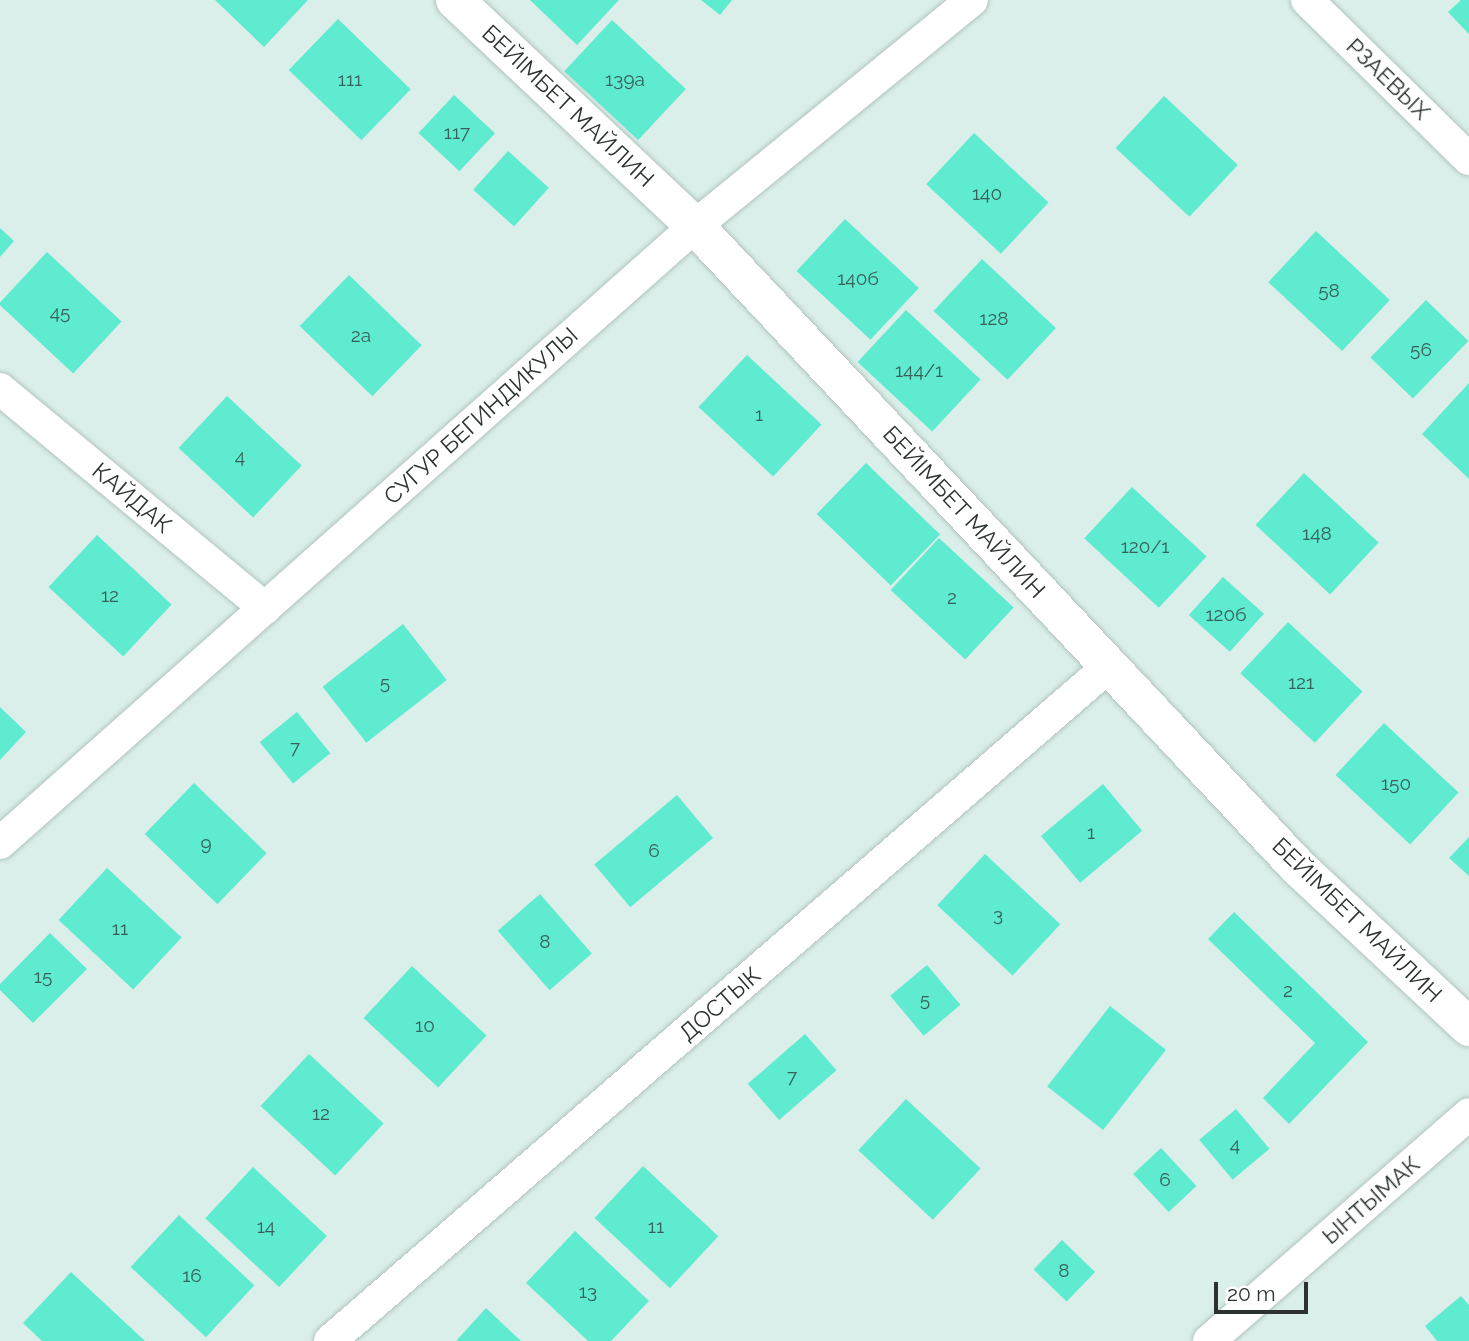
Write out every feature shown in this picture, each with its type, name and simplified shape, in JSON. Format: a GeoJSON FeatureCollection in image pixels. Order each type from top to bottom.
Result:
{"type":"FeatureCollection","features":[{"type":"Feature","properties":{"kind":"street","name":"БЕЙІМБЕТ МАЙЛИН"},"geometry":{"type":"LineString","coordinates":[[455,0],[695,226],[1297,866],[1469,1027]]}},
{"type":"Feature","properties":{"kind":"street","name":"СУГУР БЕГИНДИКУЛЫ"},"geometry":{"type":"LineString","coordinates":[[0,843],[695,226],[972,0]]}},
{"type":"Feature","properties":{"kind":"street","name":"РЗАЕВЫХ"},"geometry":{"type":"LineString","coordinates":[[1307,0],[1469,159]]}},
{"type":"Feature","properties":{"kind":"street","name":"КАЙДАК"},"geometry":{"type":"LineString","coordinates":[[0,388],[265,608]]}},
{"type":"Feature","properties":{"kind":"street","name":"ДОСТЫК"},"geometry":{"type":"LineString","coordinates":[[330,1341],[1109,666]]}},
{"type":"Feature","properties":{"kind":"street","name":"ЫНТЫМАК"},"geometry":{"type":"LineString","coordinates":[[1209,1341],[1469,1114]]}},
{"type":"Feature","properties":{"kind":"building"},"geometry":{"type":"Polygon","coordinates":[[[215,0],[308,0],[264,47],[215,0]]]}},
{"type":"Feature","properties":{"kind":"building"},"geometry":{"type":"Polygon","coordinates":[[[530,0],[619,0],[577,45],[530,0]]]}},
{"type":"Feature","properties":{"kind":"building"},"geometry":{"type":"Polygon","coordinates":[[[701,0],[732,0],[720,15],[701,0]]]}},
{"type":"Feature","properties":{"kind":"building"},"geometry":{"type":"Polygon","coordinates":[[[1461,0],[1469,0],[1469,34],[1448,12],[1461,0]]]}},
{"type":"Feature","properties":{"kind":"building"},"geometry":{"type":"Polygon","coordinates":[[[338,19],[411,89],[361,140],[289,70],[338,19]]]}},
{"type":"Feature","properties":{"kind":"building"},"geometry":{"type":"Polygon","coordinates":[[[612,20],[686,89],[638,140],[564,71],[612,20]]]}},
{"type":"Feature","properties":{"kind":"building"},"geometry":{"type":"Polygon","coordinates":[[[454,95],[495,133],[459,171],[419,133],[454,95]]]}},
{"type":"Feature","properties":{"kind":"building"},"geometry":{"type":"Polygon","coordinates":[[[1164,96],[1238,165],[1189,217],[1116,148],[1164,96]]]}},
{"type":"Feature","properties":{"kind":"building"},"geometry":{"type":"Polygon","coordinates":[[[974,133],[1049,203],[1001,254],[926,184],[974,133]]]}},
{"type":"Feature","properties":{"kind":"building"},"geometry":{"type":"Polygon","coordinates":[[[508,151],[549,188],[514,226],[473,190],[508,151]]]}},
{"type":"Feature","properties":{"kind":"building"},"geometry":{"type":"Polygon","coordinates":[[[845,219],[919,288],[870,340],[797,271],[845,219]]]}},
{"type":"Feature","properties":{"kind":"building"},"geometry":{"type":"Polygon","coordinates":[[[0,228],[14,241],[0,257],[0,228]]]}},
{"type":"Feature","properties":{"kind":"building"},"geometry":{"type":"Polygon","coordinates":[[[1316,231],[1390,300],[1342,351],[1268,282],[1316,231]]]}},
{"type":"Feature","properties":{"kind":"building"},"geometry":{"type":"Polygon","coordinates":[[[47,252],[122,322],[73,373],[0,305],[47,252]]]}},
{"type":"Feature","properties":{"kind":"building"},"geometry":{"type":"Polygon","coordinates":[[[982,259],[1056,328],[1007,380],[934,311],[982,259]]]}},
{"type":"Feature","properties":{"kind":"building"},"geometry":{"type":"Polygon","coordinates":[[[349,275],[422,345],[372,396],[300,326],[349,275]]]}},
{"type":"Feature","properties":{"kind":"building"},"geometry":{"type":"Polygon","coordinates":[[[1426,300],[1468,341],[1413,399],[1370,358],[1426,300]]]}},
{"type":"Feature","properties":{"kind":"building"},"geometry":{"type":"Polygon","coordinates":[[[906,310],[981,380],[932,431],[858,362],[906,310]]]}},
{"type":"Feature","properties":{"kind":"building"},"geometry":{"type":"Polygon","coordinates":[[[747,355],[822,425],[773,476],[699,407],[747,355]]]}},
{"type":"Feature","properties":{"kind":"building"},"geometry":{"type":"Polygon","coordinates":[[[1469,383],[1469,479],[1422,434],[1469,383]]]}},
{"type":"Feature","properties":{"kind":"building"},"geometry":{"type":"Polygon","coordinates":[[[227,396],[302,466],[253,517],[179,448],[227,396]]]}},
{"type":"Feature","properties":{"kind":"building"},"geometry":{"type":"Polygon","coordinates":[[[866,463],[940,535],[891,586],[817,514],[866,463]]]}},
{"type":"Feature","properties":{"kind":"building"},"geometry":{"type":"Polygon","coordinates":[[[1304,473],[1379,543],[1330,594],[1256,525],[1304,473]]]}},
{"type":"Feature","properties":{"kind":"building"},"geometry":{"type":"Polygon","coordinates":[[[1132,487],[1207,557],[1159,608],[1084,538],[1132,487]]]}},
{"type":"Feature","properties":{"kind":"building"},"geometry":{"type":"Polygon","coordinates":[[[97,535],[172,605],[123,656],[49,587],[97,535]]]}},
{"type":"Feature","properties":{"kind":"building"},"geometry":{"type":"Polygon","coordinates":[[[939,538],[1014,608],[965,659],[891,590],[939,538]]]}},
{"type":"Feature","properties":{"kind":"building"},"geometry":{"type":"Polygon","coordinates":[[[1223,577],[1264,614],[1230,652],[1189,615],[1223,577]]]}},
{"type":"Feature","properties":{"kind":"building"},"geometry":{"type":"Polygon","coordinates":[[[1288,622],[1363,692],[1315,743],[1240,673],[1288,622]]]}},
{"type":"Feature","properties":{"kind":"building"},"geometry":{"type":"Polygon","coordinates":[[[403,624],[447,680],[366,743],[323,687],[403,624]]]}},
{"type":"Feature","properties":{"kind":"building"},"geometry":{"type":"Polygon","coordinates":[[[0,707],[26,732],[0,760],[0,707]]]}},
{"type":"Feature","properties":{"kind":"building"},"geometry":{"type":"Polygon","coordinates":[[[297,712],[330,753],[293,783],[260,742],[297,712]]]}},
{"type":"Feature","properties":{"kind":"building"},"geometry":{"type":"Polygon","coordinates":[[[1384,723],[1459,793],[1410,844],[1336,775],[1384,723]]]}},
{"type":"Feature","properties":{"kind":"building"},"geometry":{"type":"Polygon","coordinates":[[[194,783],[267,853],[217,904],[145,834],[194,783]]]}},
{"type":"Feature","properties":{"kind":"building"},"geometry":{"type":"Polygon","coordinates":[[[1103,784],[1142,831],[1080,883],[1041,836],[1103,784]]]}},
{"type":"Feature","properties":{"kind":"building"},"geometry":{"type":"Polygon","coordinates":[[[677,795],[713,838],[630,907],[594,864],[677,795]]]}},
{"type":"Feature","properties":{"kind":"building"},"geometry":{"type":"Polygon","coordinates":[[[1469,837],[1469,876],[1449,858],[1469,837]]]}},
{"type":"Feature","properties":{"kind":"building"},"geometry":{"type":"Polygon","coordinates":[[[985,854],[1060,924],[1013,975],[937,905],[985,854]]]}},
{"type":"Feature","properties":{"kind":"building"},"geometry":{"type":"Polygon","coordinates":[[[107,868],[182,938],[133,989],[59,920],[107,868]]]}},
{"type":"Feature","properties":{"kind":"building"},"geometry":{"type":"Polygon","coordinates":[[[540,894],[592,954],[550,990],[498,931],[540,894]]]}},
{"type":"Feature","properties":{"kind":"building"},"geometry":{"type":"Polygon","coordinates":[[[1234,912],[1368,1042],[1289,1124],[1263,1098],[1315,1043],[1208,939],[1234,912]]]}},
{"type":"Feature","properties":{"kind":"building"},"geometry":{"type":"Polygon","coordinates":[[[50,933],[87,969],[33,1023],[0,990],[0,984],[50,933]]]}},
{"type":"Feature","properties":{"kind":"building"},"geometry":{"type":"Polygon","coordinates":[[[927,965],[960,1005],[924,1036],[890,996],[927,965]]]}},
{"type":"Feature","properties":{"kind":"building"},"geometry":{"type":"Polygon","coordinates":[[[412,966],[487,1036],[438,1087],[364,1018],[412,966]]]}},
{"type":"Feature","properties":{"kind":"building"},"geometry":{"type":"Polygon","coordinates":[[[1110,1006],[1166,1050],[1103,1130],[1047,1086],[1110,1006]]]}},
{"type":"Feature","properties":{"kind":"building"},"geometry":{"type":"Polygon","coordinates":[[[805,1034],[836,1070],[779,1120],[748,1084],[805,1034]]]}},
{"type":"Feature","properties":{"kind":"building"},"geometry":{"type":"Polygon","coordinates":[[[309,1054],[384,1124],[335,1175],[261,1106],[309,1054]]]}},
{"type":"Feature","properties":{"kind":"building"},"geometry":{"type":"Polygon","coordinates":[[[906,1099],[981,1169],[933,1220],[858,1150],[906,1099]]]}},
{"type":"Feature","properties":{"kind":"building"},"geometry":{"type":"Polygon","coordinates":[[[1236,1109],[1269,1149],[1233,1180],[1199,1140],[1236,1109]]]}},
{"type":"Feature","properties":{"kind":"building"},"geometry":{"type":"Polygon","coordinates":[[[1161,1148],[1196,1186],[1169,1212],[1133,1174],[1161,1148]]]}},
{"type":"Feature","properties":{"kind":"building"},"geometry":{"type":"Polygon","coordinates":[[[643,1166],[718,1236],[670,1288],[595,1218],[643,1166]]]}},
{"type":"Feature","properties":{"kind":"building"},"geometry":{"type":"Polygon","coordinates":[[[253,1167],[327,1236],[279,1287],[205,1218],[253,1167]]]}},
{"type":"Feature","properties":{"kind":"building"},"geometry":{"type":"Polygon","coordinates":[[[179,1215],[254,1285],[206,1337],[131,1267],[179,1215]]]}},
{"type":"Feature","properties":{"kind":"building"},"geometry":{"type":"Polygon","coordinates":[[[575,1231],[649,1301],[611,1341],[588,1341],[526,1283],[575,1231]]]}},
{"type":"Feature","properties":{"kind":"building"},"geometry":{"type":"Polygon","coordinates":[[[1062,1240],[1095,1272],[1067,1301],[1034,1269],[1062,1240]]]}},
{"type":"Feature","properties":{"kind":"building"},"geometry":{"type":"Polygon","coordinates":[[[71,1272],[145,1341],[42,1341],[23,1323],[71,1272]]]}},
{"type":"Feature","properties":{"kind":"building"},"geometry":{"type":"Polygon","coordinates":[[[1461,1296],[1469,1305],[1469,1341],[1437,1341],[1425,1326],[1461,1296]]]}},
{"type":"Feature","properties":{"kind":"building"},"geometry":{"type":"Polygon","coordinates":[[[486,1308],[521,1341],[456,1341],[486,1308]]]}}]}
